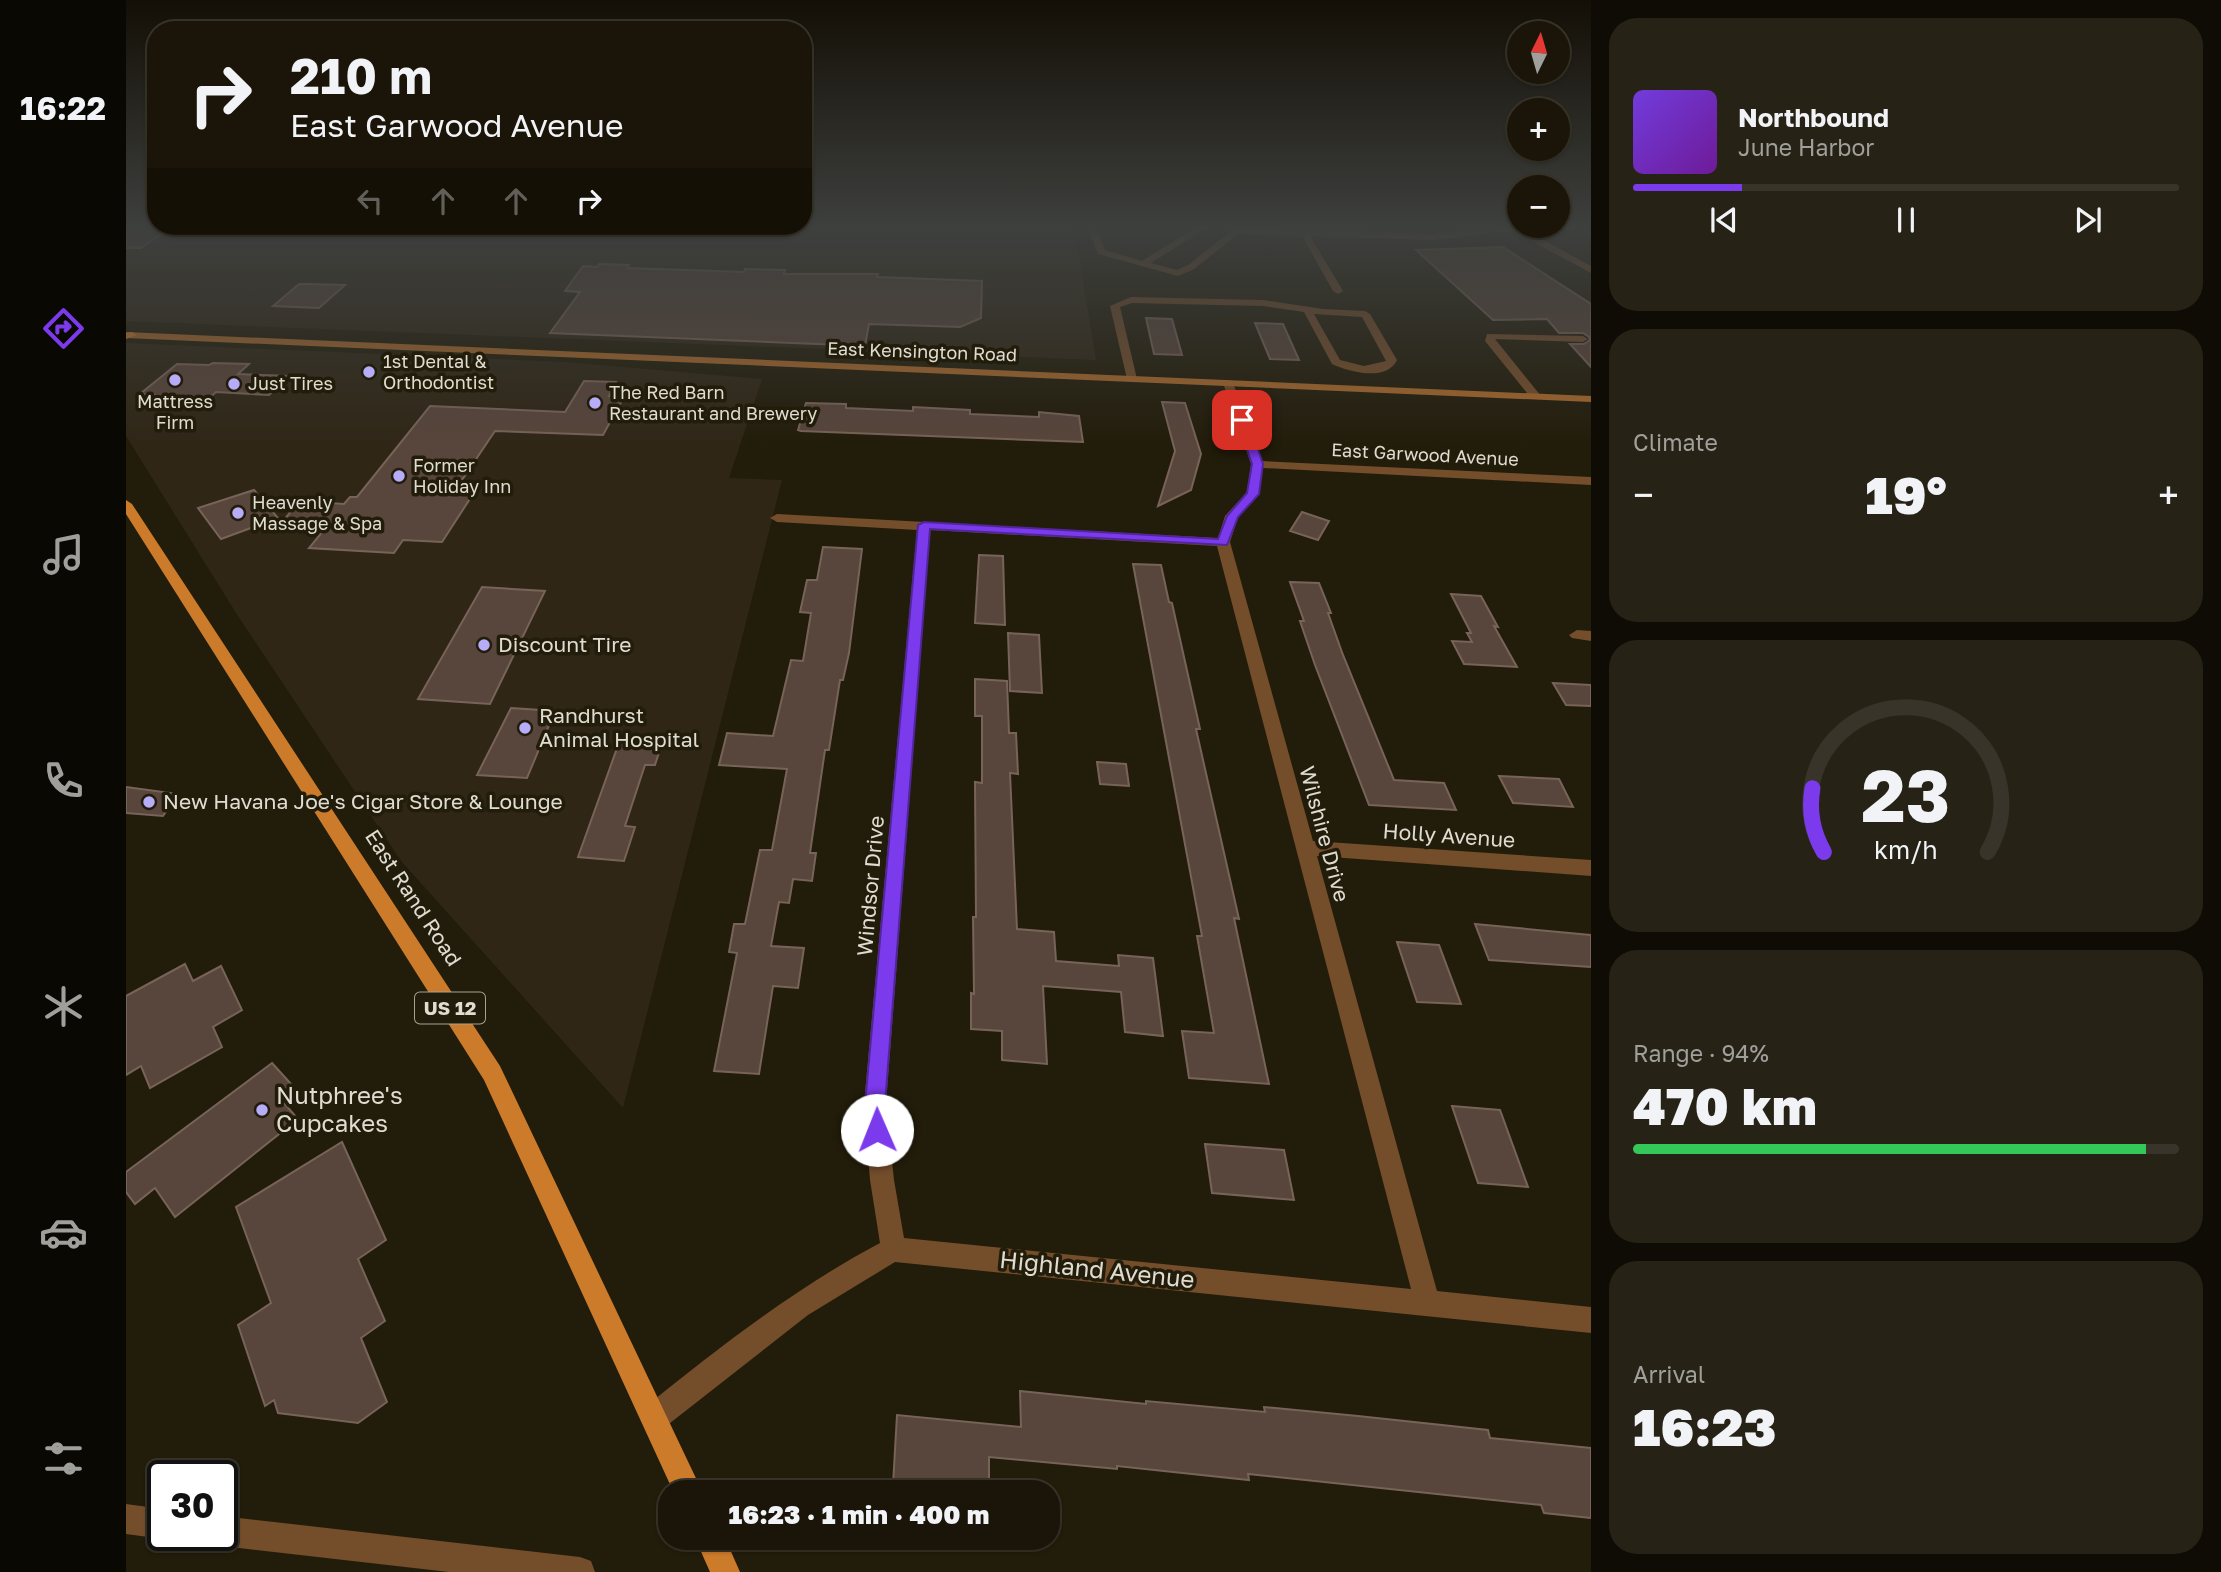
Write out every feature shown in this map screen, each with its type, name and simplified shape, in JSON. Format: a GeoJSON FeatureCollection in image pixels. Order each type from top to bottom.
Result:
{"type":"FeatureCollection","features":[{"type":"Feature","properties":{"kind":"main road","name":"East Kensington Road"},"geometry":{"type":"LineString","coordinates":[[128,335],[1591,398]]}},
{"type":"Feature","properties":{"kind":"main road","name":"East Rand Road"},"geometry":{"type":"LineString","coordinates":[[126,504],[492,1073],[683,1480]]}},
{"type":"Feature","properties":{"kind":"main road"},"geometry":{"type":"LineString","coordinates":[[715,1550],[725,1572]]}},
{"type":"Feature","properties":{"kind":"street"},"geometry":{"type":"LineString","coordinates":[[1132,379],[1115,306],[1142,300],[1205,304],[1256,302],[1308,311],[1365,314],[1392,360],[1387,366],[1366,370],[1336,362],[1308,311]]}},
{"type":"Feature","properties":{"kind":"street"},"geometry":{"type":"LineString","coordinates":[[1535,396],[1489,339],[1491,336],[1583,339]]}},
{"type":"Feature","properties":{"kind":"street"},"geometry":{"type":"LineString","coordinates":[[1366,370],[1378,389]]}},
{"type":"Feature","properties":{"kind":"street"},"geometry":{"type":"LineString","coordinates":[[776,518],[1223,542],[1233,516],[1253,494],[1257,464],[1228,383]]}},
{"type":"Feature","properties":{"kind":"street","name":"East Garwood Avenue"},"geometry":{"type":"LineString","coordinates":[[1257,464],[1591,481]]}},
{"type":"Feature","properties":{"kind":"street","name":"Windsor Drive"},"geometry":{"type":"LineString","coordinates":[[893,1249],[875,1104],[924,525]]}},
{"type":"Feature","properties":{"kind":"street","name":"Wilshire Drive"},"geometry":{"type":"LineString","coordinates":[[1223,542],[1428,1304]]}},
{"type":"Feature","properties":{"kind":"street","name":"Holly Avenue"},"geometry":{"type":"LineString","coordinates":[[1304,848],[1591,868]]}},
{"type":"Feature","properties":{"kind":"street"},"geometry":{"type":"LineString","coordinates":[[655,1417],[754,1338],[851,1270],[893,1249]]}},
{"type":"Feature","properties":{"kind":"street","name":"Highland Avenue"},"geometry":{"type":"LineString","coordinates":[[893,1249],[1591,1320]]}},
{"type":"Feature","properties":{"kind":"street"},"geometry":{"type":"LineString","coordinates":[[126,1519],[147,1522]]}},
{"type":"Feature","properties":{"kind":"street"},"geometry":{"type":"LineString","coordinates":[[238,1533],[580,1572]]}},
{"type":"Feature","properties":{"kind":"shaded area"},"geometry":{"type":"Polygon","coordinates":[[[126,299],[1086,299],[1096,360],[126,321],[126,299]]]}},
{"type":"Feature","properties":{"kind":"shaded area"},"geometry":{"type":"Polygon","coordinates":[[[126,343],[565,362],[762,379],[729,478],[782,480],[623,1108],[401,861],[236,613],[126,436],[126,343]]]}},
{"type":"Feature","properties":{"kind":"building"},"geometry":{"type":"Polygon","coordinates":[[[281,299],[329,299],[319,308],[273,306],[281,299]]]}},
{"type":"Feature","properties":{"kind":"building"},"geometry":{"type":"Polygon","coordinates":[[[575,299],[982,299],[981,318],[960,327],[869,324],[865,346],[550,333],[575,299]]]}},
{"type":"Feature","properties":{"kind":"building"},"geometry":{"type":"Polygon","coordinates":[[[1470,299],[1584,299],[1591,304],[1591,367],[1570,344],[1584,344],[1590,340],[1583,333],[1559,333],[1547,319],[1493,320],[1470,299]]]}},
{"type":"Feature","properties":{"kind":"building"},"geometry":{"type":"Polygon","coordinates":[[[1146,318],[1172,319],[1182,355],[1154,354],[1146,318]]]}},
{"type":"Feature","properties":{"kind":"building"},"geometry":{"type":"Polygon","coordinates":[[[1255,323],[1283,324],[1299,360],[1270,359],[1255,323]]]}},
{"type":"Feature","properties":{"kind":"building","name":"Just Tires"},"geometry":{"type":"Polygon","coordinates":[[[177,364],[249,364],[238,374],[289,376],[269,395],[216,392],[197,409],[159,407],[173,396],[140,394],[177,364]]]}},
{"type":"Feature","properties":{"kind":"building","name":"Former Holiday Inn"},"geometry":{"type":"Polygon","coordinates":[[[584,381],[616,382],[609,396],[624,397],[603,435],[495,431],[458,486],[477,488],[442,542],[403,540],[394,553],[309,548],[328,525],[281,523],[300,501],[344,504],[350,497],[357,497],[430,406],[565,412],[584,381]]]}},
{"type":"Feature","properties":{"kind":"building"},"geometry":{"type":"Polygon","coordinates":[[[1162,402],[1185,403],[1201,454],[1191,490],[1158,506],[1175,451],[1162,402]]]}},
{"type":"Feature","properties":{"kind":"building"},"geometry":{"type":"Polygon","coordinates":[[[806,403],[913,411],[913,407],[970,410],[970,414],[1039,417],[1039,412],[1079,416],[1083,442],[801,431],[798,430],[806,403]]]}},
{"type":"Feature","properties":{"kind":"building","name":"Heavenly Massage & Spa"},"geometry":{"type":"Polygon","coordinates":[[[254,490],[278,518],[221,539],[198,508],[254,490]]]}},
{"type":"Feature","properties":{"kind":"building"},"geometry":{"type":"Polygon","coordinates":[[[1302,512],[1329,521],[1318,540],[1290,531],[1302,512]]]}},
{"type":"Feature","properties":{"kind":"building"},"geometry":{"type":"Polygon","coordinates":[[[823,547],[862,549],[849,653],[843,680],[840,680],[829,750],[825,750],[810,853],[816,853],[812,881],[793,879],[789,903],[779,902],[771,946],[804,948],[798,988],[773,986],[759,1074],[714,1071],[737,953],[729,952],[734,924],[745,924],[760,850],[772,850],[787,769],[719,765],[727,733],[773,736],[791,660],[803,661],[811,613],[800,612],[807,580],[817,580],[823,547]]]}},
{"type":"Feature","properties":{"kind":"building"},"geometry":{"type":"Polygon","coordinates":[[[979,555],[1003,556],[1005,625],[975,623],[979,555]]]}},
{"type":"Feature","properties":{"kind":"building"},"geometry":{"type":"Polygon","coordinates":[[[1133,564],[1161,565],[1169,602],[1172,603],[1200,729],[1196,729],[1239,919],[1234,918],[1269,1084],[1189,1078],[1182,1031],[1214,1033],[1197,936],[1202,936],[1133,564]]]}},
{"type":"Feature","properties":{"kind":"building"},"geometry":{"type":"Polygon","coordinates":[[[1290,582],[1319,583],[1343,655],[1394,780],[1444,783],[1456,810],[1369,805],[1315,665],[1300,621],[1304,621],[1290,582]]]}},
{"type":"Feature","properties":{"kind":"building","name":"Discount Tire"},"geometry":{"type":"Polygon","coordinates":[[[482,587],[545,591],[490,704],[418,699],[482,587]]]}},
{"type":"Feature","properties":{"kind":"building"},"geometry":{"type":"Polygon","coordinates":[[[1451,594],[1481,596],[1517,667],[1464,664],[1452,641],[1472,642],[1467,633],[1471,633],[1451,594]]]}},
{"type":"Feature","properties":{"kind":"building"},"geometry":{"type":"Polygon","coordinates":[[[1008,633],[1039,635],[1042,693],[1010,691],[1008,633]]]}},
{"type":"Feature","properties":{"kind":"building"},"geometry":{"type":"Polygon","coordinates":[[[975,679],[1007,681],[1009,733],[1016,733],[1018,774],[1010,773],[1017,929],[1054,932],[1056,961],[1119,966],[1118,955],[1153,958],[1163,1036],[1125,1032],[1121,992],[1043,986],[1047,1064],[1002,1060],[1002,1031],[971,1029],[971,993],[974,994],[973,917],[976,917],[975,782],[982,783],[982,716],[975,716],[975,679]]]}},
{"type":"Feature","properties":{"kind":"building"},"geometry":{"type":"Polygon","coordinates":[[[1553,683],[1591,685],[1591,706],[1566,705],[1553,683]]]}},
{"type":"Feature","properties":{"kind":"building","name":"Randhurst Animal Hospital"},"geometry":{"type":"Polygon","coordinates":[[[511,708],[555,711],[527,778],[477,775],[511,708]]]}},
{"type":"Feature","properties":{"kind":"building"},"geometry":{"type":"Polygon","coordinates":[[[621,737],[663,740],[655,765],[645,765],[625,826],[635,827],[624,861],[578,857],[621,737]]]}},
{"type":"Feature","properties":{"kind":"building"},"geometry":{"type":"Polygon","coordinates":[[[1097,762],[1126,764],[1129,786],[1100,784],[1097,762]]]}},
{"type":"Feature","properties":{"kind":"building"},"geometry":{"type":"Polygon","coordinates":[[[1499,776],[1559,779],[1573,807],[1513,803],[1499,776]]]}},
{"type":"Feature","properties":{"kind":"building","name":"New Havana Joe's Cigar Store & Lounge"},"geometry":{"type":"Polygon","coordinates":[[[126,787],[178,794],[163,816],[126,813],[126,787]]]}},
{"type":"Feature","properties":{"kind":"building"},"geometry":{"type":"Polygon","coordinates":[[[1475,924],[1591,935],[1591,967],[1489,960],[1475,924]]]}},
{"type":"Feature","properties":{"kind":"building"},"geometry":{"type":"Polygon","coordinates":[[[1397,942],[1439,945],[1461,1004],[1417,1002],[1397,942]]]}},
{"type":"Feature","properties":{"kind":"building"},"geometry":{"type":"Polygon","coordinates":[[[185,964],[193,981],[221,966],[242,1010],[213,1027],[222,1047],[150,1088],[141,1066],[126,1075],[126,996],[185,964]]]}},
{"type":"Feature","properties":{"kind":"building"},"geometry":{"type":"Polygon","coordinates":[[[272,1063],[291,1084],[277,1095],[298,1119],[175,1217],[155,1188],[135,1204],[126,1192],[126,1172],[272,1063]]]}},
{"type":"Feature","properties":{"kind":"building"},"geometry":{"type":"Polygon","coordinates":[[[1452,1106],[1500,1110],[1528,1187],[1478,1183],[1452,1106]]]}},
{"type":"Feature","properties":{"kind":"building"},"geometry":{"type":"Polygon","coordinates":[[[342,1142],[386,1240],[358,1259],[385,1321],[361,1338],[387,1402],[358,1423],[278,1413],[274,1400],[265,1406],[238,1325],[271,1303],[236,1207],[342,1142]]]}},
{"type":"Feature","properties":{"kind":"building"},"geometry":{"type":"Polygon","coordinates":[[[1205,1144],[1284,1150],[1294,1200],[1212,1193],[1205,1144]]]}},
{"type":"Feature","properties":{"kind":"building"},"geometry":{"type":"Polygon","coordinates":[[[1020,1391],[1146,1404],[1146,1401],[1265,1412],[1264,1407],[1488,1430],[1490,1438],[1591,1448],[1591,1518],[1544,1513],[1541,1505],[1248,1474],[1249,1480],[1117,1466],[1117,1469],[989,1457],[989,1480],[893,1480],[897,1415],[1021,1427],[1020,1391]]]}},
{"type":"Feature","properties":{"kind":"place","name":"1st Dental & Orthodontist"},"geometry":{"type":"Point","coordinates":[369,372]}},
{"type":"Feature","properties":{"kind":"place","name":"Mattress Firm"},"geometry":{"type":"Point","coordinates":[175,380]}},
{"type":"Feature","properties":{"kind":"place","name":"Just Tires"},"geometry":{"type":"Point","coordinates":[234,384]}},
{"type":"Feature","properties":{"kind":"place","name":"The Red Barn Restaurant and Brewery"},"geometry":{"type":"Point","coordinates":[595,403]}},
{"type":"Feature","properties":{"kind":"place","name":"Former Holiday Inn"},"geometry":{"type":"Point","coordinates":[399,476]}},
{"type":"Feature","properties":{"kind":"place","name":"Heavenly Massage & Spa"},"geometry":{"type":"Point","coordinates":[238,513]}},
{"type":"Feature","properties":{"kind":"place","name":"Discount Tire"},"geometry":{"type":"Point","coordinates":[484,645]}},
{"type":"Feature","properties":{"kind":"place","name":"Randhurst Animal Hospital"},"geometry":{"type":"Point","coordinates":[525,728]}},
{"type":"Feature","properties":{"kind":"place","name":"New Havana Joe's Cigar Store & Lounge"},"geometry":{"type":"Point","coordinates":[149,802]}},
{"type":"Feature","properties":{"kind":"place","name":"Nutphree's Cupcakes"},"geometry":{"type":"Point","coordinates":[262,1110]}},
{"type":"Feature","properties":{"kind":"route"},"geometry":{"type":"LineString","coordinates":[[877,1130],[875,1104],[924,525],[1223,542],[1233,516],[1253,494],[1257,464],[1242,420]]}}]}
